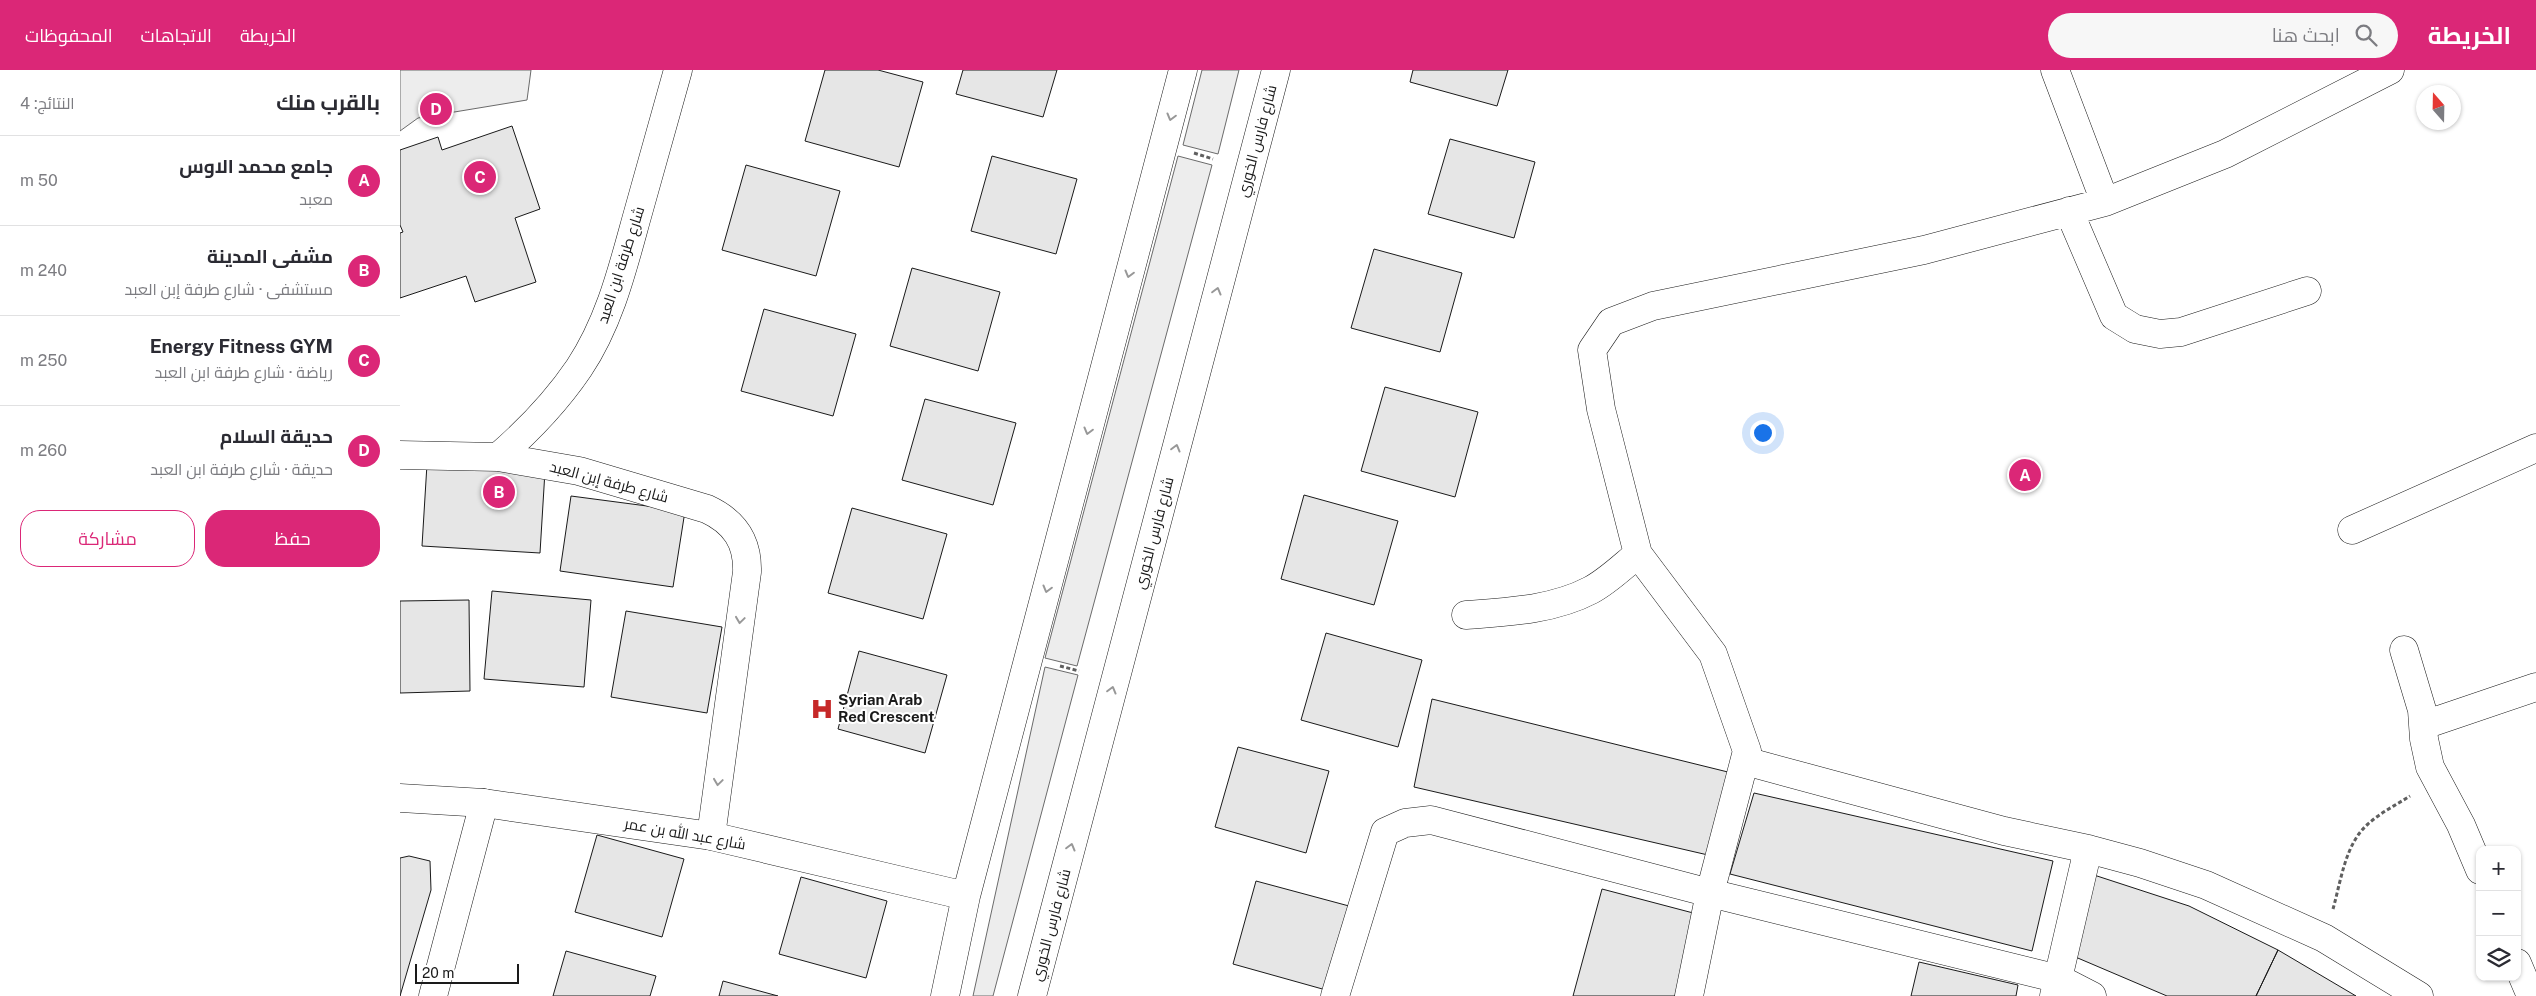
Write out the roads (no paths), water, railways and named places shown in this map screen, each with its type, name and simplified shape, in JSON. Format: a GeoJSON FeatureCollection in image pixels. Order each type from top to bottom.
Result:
{"type":"FeatureCollection","features":[{"type":"Feature","properties":{"kind":"street","name":"شارع طرفة ابن العبد"},"geometry":{"type":"LineString","coordinates":[[498,457],[528,430],[556,400],[580,366],[600,331],[615,293],[678,70]]}},
{"type":"Feature","properties":{"kind":"street"},"geometry":{"type":"LineString","coordinates":[[945,996],[966,896],[1183,70]]}},
{"type":"Feature","properties":{"kind":"street","name":"شارع فارس الخوري"},"geometry":{"type":"LineString","coordinates":[[1032,996],[1276,70]]}},
{"type":"Feature","properties":{"kind":"street"},"geometry":{"type":"LineString","coordinates":[[2055,70],[2105,202]]}},
{"type":"Feature","properties":{"kind":"street"},"geometry":{"type":"LineString","coordinates":[[1689,996],[1710,893],[1747,751],[1713,654],[1638,554],[1601,410],[1592,350],[1611,322],[1653,306],[1924,250],[2105,202],[2224,154],[2390,70]]}},
{"type":"Feature","properties":{"kind":"street"},"geometry":{"type":"LineString","coordinates":[[2069,212],[2114,316],[2135,329],[2160,334],[2181,332],[2307,291]]}},
{"type":"Feature","properties":{"kind":"street"},"geometry":{"type":"LineString","coordinates":[[2352,530],[2536,448]]}},
{"type":"Feature","properties":{"kind":"street","name":"شارع طرفة إبن العبد"},"geometry":{"type":"LineString","coordinates":[[400,455],[498,457],[579,471],[721,516],[734,527],[743,541],[747,556],[747,572],[711,836]]}},
{"type":"Feature","properties":{"kind":"street"},"geometry":{"type":"LineString","coordinates":[[1466,615],[1512,611],[1566,602],[1594,589],[1638,554]]}},
{"type":"Feature","properties":{"kind":"street"},"geometry":{"type":"LineString","coordinates":[[2404,650],[2419,696],[2424,725],[2426,755],[2436,780],[2461,825],[2476,861]]}},
{"type":"Feature","properties":{"kind":"street"},"geometry":{"type":"LineString","coordinates":[[2424,725],[2536,687]]}},
{"type":"Feature","properties":{"kind":"street"},"geometry":{"type":"LineString","coordinates":[[1745,761],[2004,831],[2088,849],[2140,863],[2206,885],[2324,938],[2419,996]]}},
{"type":"Feature","properties":{"kind":"street","name":"شارع عبد الله بن عمر"},"geometry":{"type":"LineString","coordinates":[[400,798],[484,802],[711,836],[966,896]]}},
{"type":"Feature","properties":{"kind":"street"},"geometry":{"type":"LineString","coordinates":[[433,996],[484,802]]}},
{"type":"Feature","properties":{"kind":"street"},"geometry":{"type":"LineString","coordinates":[[1335,996],[1385,832],[1405,823],[1431,820],[1710,893],[2056,988],[2092,996]]}},
{"type":"Feature","properties":{"kind":"street"},"geometry":{"type":"LineString","coordinates":[[2056,988],[2088,849]]}},
{"type":"Feature","properties":{"kind":"street"},"geometry":{"type":"LineString","coordinates":[[2521,973],[2530,996]]}},
{"type":"Feature","properties":{"kind":"place","name":"حديقة السلام"},"geometry":{"type":"Point","coordinates":[436,109]}},
{"type":"Feature","properties":{"kind":"place","name":"Energy Fitness GYM"},"geometry":{"type":"Point","coordinates":[480,177]}},
{"type":"Feature","properties":{"kind":"place","name":"جامع محمد الاوس"},"geometry":{"type":"Point","coordinates":[2025,475]}},
{"type":"Feature","properties":{"kind":"place","name":"مشفى المدينة"},"geometry":{"type":"Point","coordinates":[499,492]}},
{"type":"Feature","properties":{"kind":"place","name":"Syrian Arab Red Crescent"},"geometry":{"type":"Point","coordinates":[822,709]}}]}
